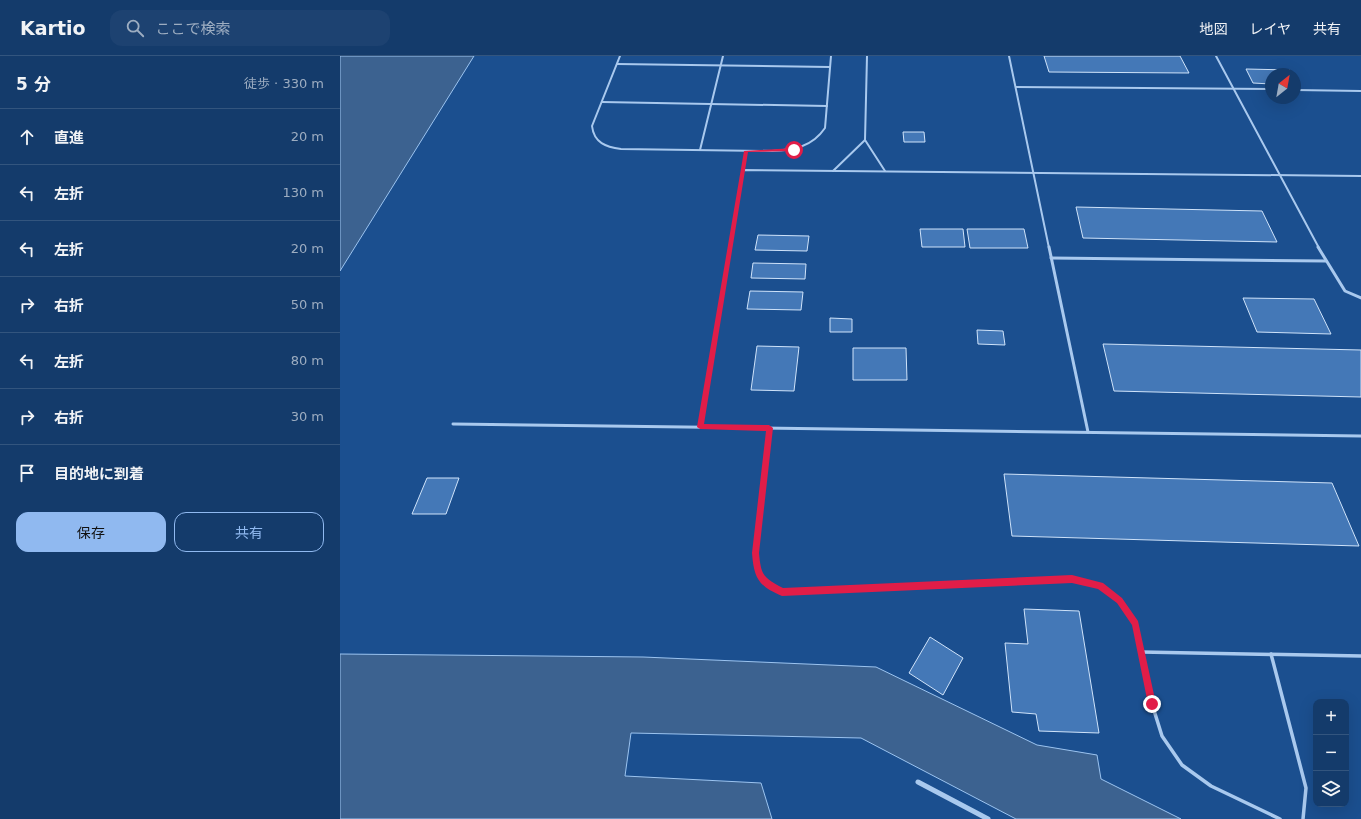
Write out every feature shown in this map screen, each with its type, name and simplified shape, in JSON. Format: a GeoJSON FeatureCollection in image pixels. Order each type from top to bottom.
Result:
{"type":"FeatureCollection","features":[{"type":"Feature","properties":{"kind":"street"},"geometry":{"type":"LineString","coordinates":[[918,782],[988,819]]}},
{"type":"Feature","properties":{"kind":"lane"},"geometry":{"type":"LineString","coordinates":[[620,56],[592,126],[592,134],[598,142],[608,148],[621,149],[746,151],[794,150],[810,145],[820,136],[825,128],[831,56]]}},
{"type":"Feature","properties":{"kind":"lane"},"geometry":{"type":"LineString","coordinates":[[700,150],[723,56]]}},
{"type":"Feature","properties":{"kind":"lane"},"geometry":{"type":"LineString","coordinates":[[867,56],[865,140],[885,171]]}},
{"type":"Feature","properties":{"kind":"lane"},"geometry":{"type":"LineString","coordinates":[[1009,56],[1088,432]]}},
{"type":"Feature","properties":{"kind":"lane"},"geometry":{"type":"LineString","coordinates":[[1216,56],[1326,260],[1345,291],[1361,298]]}},
{"type":"Feature","properties":{"kind":"lane"},"geometry":{"type":"LineString","coordinates":[[617,64],[830,67]]}},
{"type":"Feature","properties":{"kind":"lane"},"geometry":{"type":"LineString","coordinates":[[1016,86],[1265,90]]}},
{"type":"Feature","properties":{"kind":"lane"},"geometry":{"type":"LineString","coordinates":[[1301,90],[1361,90]]}},
{"type":"Feature","properties":{"kind":"lane"},"geometry":{"type":"LineString","coordinates":[[602,102],[827,106]]}},
{"type":"Feature","properties":{"kind":"lane"},"geometry":{"type":"LineString","coordinates":[[833,171],[865,140]]}},
{"type":"Feature","properties":{"kind":"lane"},"geometry":{"type":"LineString","coordinates":[[700,427],[746,151]]}},
{"type":"Feature","properties":{"kind":"lane"},"geometry":{"type":"LineString","coordinates":[[743,170],[1361,176]]}},
{"type":"Feature","properties":{"kind":"lane"},"geometry":{"type":"LineString","coordinates":[[1051,258],[1326,260]]}},
{"type":"Feature","properties":{"kind":"lane"},"geometry":{"type":"LineString","coordinates":[[453,424],[1361,436]]}},
{"type":"Feature","properties":{"kind":"lane"},"geometry":{"type":"LineString","coordinates":[[769,428],[756,553],[757,571],[765,583],[782,592],[1072,579],[1100,586],[1119,601],[1136,624],[1152,704],[1162,736],[1182,765],[1211,786],[1280,819]]}},
{"type":"Feature","properties":{"kind":"lane"},"geometry":{"type":"LineString","coordinates":[[1142,652],[1361,656]]}},
{"type":"Feature","properties":{"kind":"lane"},"geometry":{"type":"LineString","coordinates":[[1271,654],[1306,788],[1303,819]]}},
{"type":"Feature","properties":{"kind":"water"},"geometry":{"type":"Polygon","coordinates":[[[340,56],[474,56],[340,271],[340,56]]]}},
{"type":"Feature","properties":{"kind":"water"},"geometry":{"type":"Polygon","coordinates":[[[340,654],[643,657],[876,667],[1037,745],[1097,755],[1101,779],[1181,819],[1016,819],[861,738],[631,733],[625,776],[761,783],[772,819],[340,819],[340,654]]]}},
{"type":"Feature","properties":{"kind":"building"},"geometry":{"type":"Polygon","coordinates":[[[1044,56],[1180,56],[1189,73],[1049,72],[1044,56]]]}},
{"type":"Feature","properties":{"kind":"building"},"geometry":{"type":"Polygon","coordinates":[[[1246,69],[1265,69],[1265,84],[1253,83],[1246,69]]]}},
{"type":"Feature","properties":{"kind":"building"},"geometry":{"type":"Polygon","coordinates":[[[903,132],[924,132],[925,142],[904,142],[903,132]]]}},
{"type":"Feature","properties":{"kind":"building"},"geometry":{"type":"Polygon","coordinates":[[[1076,207],[1262,211],[1277,242],[1083,238],[1076,207]]]}},
{"type":"Feature","properties":{"kind":"building"},"geometry":{"type":"Polygon","coordinates":[[[920,229],[963,229],[965,247],[922,247],[920,229]]]}},
{"type":"Feature","properties":{"kind":"building"},"geometry":{"type":"Polygon","coordinates":[[[967,229],[1024,229],[1028,248],[970,248],[967,229]]]}},
{"type":"Feature","properties":{"kind":"building"},"geometry":{"type":"Polygon","coordinates":[[[758,235],[809,236],[807,251],[755,250],[758,235]]]}},
{"type":"Feature","properties":{"kind":"building"},"geometry":{"type":"Polygon","coordinates":[[[753,263],[806,264],[805,279],[751,278],[753,263]]]}},
{"type":"Feature","properties":{"kind":"building"},"geometry":{"type":"Polygon","coordinates":[[[750,291],[803,292],[801,310],[747,309],[750,291]]]}},
{"type":"Feature","properties":{"kind":"building"},"geometry":{"type":"Polygon","coordinates":[[[1243,298],[1314,299],[1331,334],[1257,332],[1243,298]]]}},
{"type":"Feature","properties":{"kind":"building"},"geometry":{"type":"Polygon","coordinates":[[[830,318],[852,319],[852,332],[830,332],[830,318]]]}},
{"type":"Feature","properties":{"kind":"building"},"geometry":{"type":"Polygon","coordinates":[[[977,330],[1003,331],[1005,345],[978,344],[977,330]]]}},
{"type":"Feature","properties":{"kind":"building"},"geometry":{"type":"Polygon","coordinates":[[[1103,344],[1361,350],[1361,397],[1114,391],[1103,344]]]}},
{"type":"Feature","properties":{"kind":"building"},"geometry":{"type":"Polygon","coordinates":[[[757,346],[799,347],[794,391],[751,390],[757,346]]]}},
{"type":"Feature","properties":{"kind":"building"},"geometry":{"type":"Polygon","coordinates":[[[853,348],[906,348],[907,380],[853,380],[853,348]]]}},
{"type":"Feature","properties":{"kind":"building"},"geometry":{"type":"Polygon","coordinates":[[[1004,474],[1332,483],[1359,546],[1012,536],[1004,474]]]}},
{"type":"Feature","properties":{"kind":"building"},"geometry":{"type":"Polygon","coordinates":[[[427,478],[459,478],[446,514],[412,514],[427,478]]]}},
{"type":"Feature","properties":{"kind":"building"},"geometry":{"type":"Polygon","coordinates":[[[1024,609],[1079,611],[1099,733],[1039,731],[1036,714],[1012,712],[1005,643],[1028,644],[1024,609]]]}},
{"type":"Feature","properties":{"kind":"building"},"geometry":{"type":"Polygon","coordinates":[[[930,637],[963,658],[943,695],[909,673],[930,637]]]}},
{"type":"Feature","properties":{"kind":"route"},"geometry":{"type":"LineString","coordinates":[[794,150],[746,151],[700,427],[769,428],[756,553],[757,571],[765,583],[782,592],[1072,579],[1100,586],[1119,601],[1136,624],[1152,704]]}}]}
